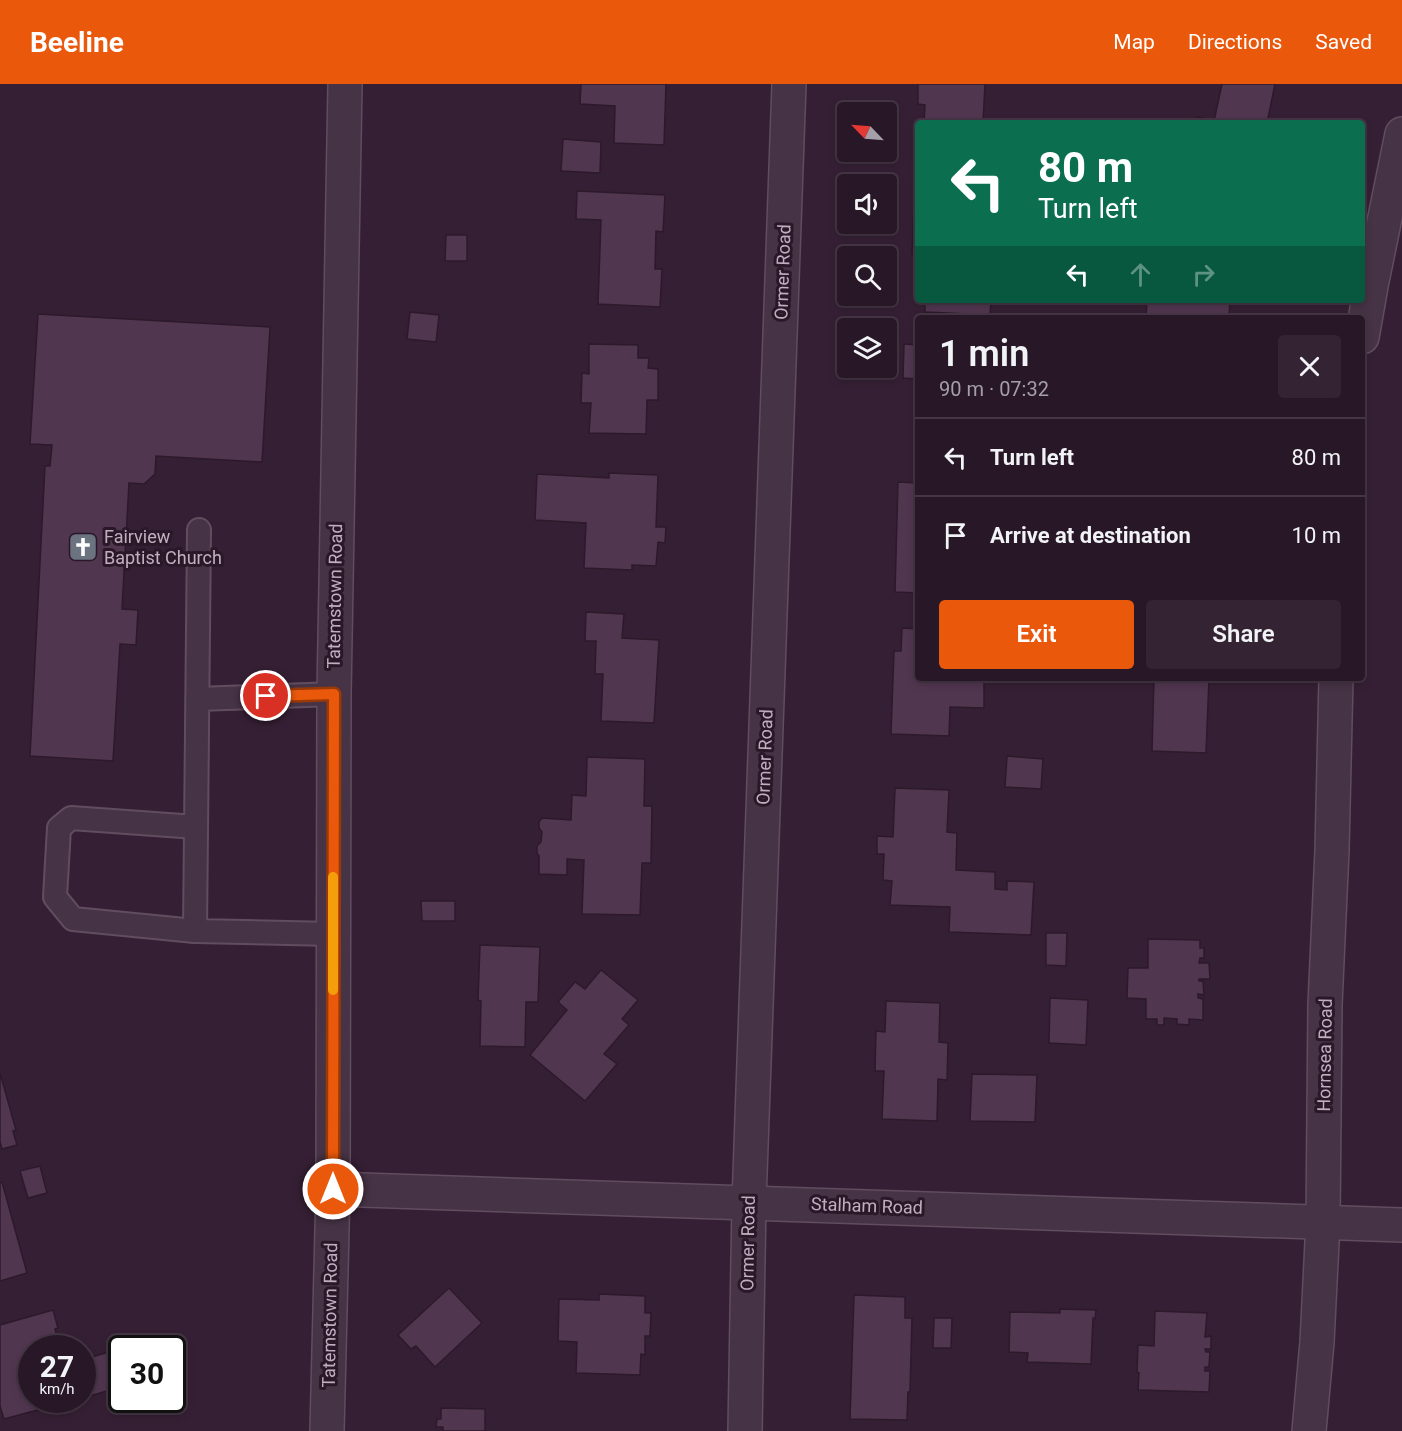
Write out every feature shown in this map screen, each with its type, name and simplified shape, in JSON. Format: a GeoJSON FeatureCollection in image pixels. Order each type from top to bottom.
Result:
{"type":"FeatureCollection","features":[{"type":"Feature","properties":{"kind":"street","name":"Tatemstown Road"},"geometry":{"type":"LineString","coordinates":[[327,1431],[333,1189],[334,694],[345,84]]}},
{"type":"Feature","properties":{"kind":"street","name":"Ormer Road"},"geometry":{"type":"LineString","coordinates":[[745,1431],[749,1202],[789,84]]}},
{"type":"Feature","properties":{"kind":"street"},"geometry":{"type":"LineString","coordinates":[[1365,320],[1402,134]]}},
{"type":"Feature","properties":{"kind":"street","name":"Hornsea Road"},"geometry":{"type":"LineString","coordinates":[[1309,1431],[1317,1342],[1323,1222],[1325,1005],[1336,681]]}},
{"type":"Feature","properties":{"kind":"street","name":"Stalham Road"},"geometry":{"type":"LineString","coordinates":[[333,1189],[1402,1225]]}},
{"type":"Feature","properties":{"kind":"lane"},"geometry":{"type":"LineString","coordinates":[[195,931],[199,530]]}},
{"type":"Feature","properties":{"kind":"lane"},"geometry":{"type":"LineString","coordinates":[[198,699],[334,694]]}},
{"type":"Feature","properties":{"kind":"lane"},"geometry":{"type":"LineString","coordinates":[[196,827],[71,818],[60,828],[56,897],[73,919],[195,931],[333,934]]}},
{"type":"Feature","properties":{"kind":"building"},"geometry":{"type":"Polygon","coordinates":[[[581,84],[666,84],[664,145],[614,143],[615,106],[580,104],[581,84]]]}},
{"type":"Feature","properties":{"kind":"building"},"geometry":{"type":"Polygon","coordinates":[[[918,84],[985,84],[983,120],[924,120],[925,105],[918,104],[918,84]]]}},
{"type":"Feature","properties":{"kind":"building"},"geometry":{"type":"Polygon","coordinates":[[[1222,84],[1275,84],[1268,120],[1214,120],[1222,84]]]}},
{"type":"Feature","properties":{"kind":"building"},"geometry":{"type":"Polygon","coordinates":[[[563,139],[601,142],[600,173],[561,171],[563,139]]]}},
{"type":"Feature","properties":{"kind":"building"},"geometry":{"type":"Polygon","coordinates":[[[577,191],[665,195],[663,232],[656,231],[655,269],[662,269],[660,307],[598,304],[601,220],[576,219],[577,191]]]}},
{"type":"Feature","properties":{"kind":"building"},"geometry":{"type":"Polygon","coordinates":[[[914,205],[915,205],[915,254],[912,254],[914,205]]]}},
{"type":"Feature","properties":{"kind":"building"},"geometry":{"type":"Polygon","coordinates":[[[446,235],[467,235],[467,261],[445,261],[446,235]]]}},
{"type":"Feature","properties":{"kind":"building"},"geometry":{"type":"Polygon","coordinates":[[[925,303],[991,303],[990,315],[925,312],[925,303]]]}},
{"type":"Feature","properties":{"kind":"building"},"geometry":{"type":"Polygon","coordinates":[[[1147,303],[1230,303],[1229,315],[1146,315],[1147,303]]]}},
{"type":"Feature","properties":{"kind":"building"},"geometry":{"type":"Polygon","coordinates":[[[410,312],[439,315],[436,342],[407,339],[410,312]]]}},
{"type":"Feature","properties":{"kind":"building","name":"Fairview Baptist Church"},"geometry":{"type":"Polygon","coordinates":[[[38,314],[270,327],[262,462],[156,456],[155,474],[144,484],[129,483],[122,609],[138,610],[136,645],[120,644],[113,761],[30,756],[45,466],[50,466],[52,445],[30,444],[38,314]]]}},
{"type":"Feature","properties":{"kind":"building"},"geometry":{"type":"Polygon","coordinates":[[[589,344],[638,345],[638,358],[649,358],[648,368],[658,369],[658,400],[647,400],[646,434],[589,433],[591,403],[581,403],[582,373],[589,374],[589,344]]]}},
{"type":"Feature","properties":{"kind":"building"},"geometry":{"type":"Polygon","coordinates":[[[904,344],[915,345],[915,379],[903,378],[904,344]]]}},
{"type":"Feature","properties":{"kind":"building"},"geometry":{"type":"Polygon","coordinates":[[[609,473],[658,475],[656,527],[666,527],[665,543],[658,542],[656,566],[632,565],[632,570],[584,568],[586,523],[535,520],[537,474],[609,478],[609,473]]]}},
{"type":"Feature","properties":{"kind":"building"},"geometry":{"type":"Polygon","coordinates":[[[898,482],[915,483],[915,593],[895,592],[898,482]]]}},
{"type":"Feature","properties":{"kind":"building"},"geometry":{"type":"Polygon","coordinates":[[[586,612],[624,614],[622,638],[659,640],[654,723],[601,721],[603,674],[595,674],[596,641],[585,641],[586,612]]]}},
{"type":"Feature","properties":{"kind":"building"},"geometry":{"type":"Polygon","coordinates":[[[902,628],[915,629],[915,681],[984,681],[984,708],[950,707],[949,736],[891,734],[894,651],[901,651],[902,628]]]}},
{"type":"Feature","properties":{"kind":"building"},"geometry":{"type":"Polygon","coordinates":[[[1154,681],[1209,681],[1206,753],[1152,751],[1154,681]]]}},
{"type":"Feature","properties":{"kind":"building"},"geometry":{"type":"Polygon","coordinates":[[[1007,756],[1043,759],[1041,789],[1005,787],[1007,756]]]}},
{"type":"Feature","properties":{"kind":"building"},"geometry":{"type":"Polygon","coordinates":[[[587,757],[645,759],[644,806],[652,806],[651,863],[642,863],[640,915],[582,914],[584,860],[567,859],[567,875],[539,874],[537,846],[541,842],[542,832],[539,822],[542,818],[571,820],[572,795],[586,796],[587,757]]]}},
{"type":"Feature","properties":{"kind":"building"},"geometry":{"type":"Polygon","coordinates":[[[895,788],[949,790],[947,832],[957,833],[956,870],[995,872],[995,889],[1007,890],[1007,881],[1034,882],[1031,935],[949,932],[950,907],[890,905],[892,881],[883,880],[884,854],[877,854],[877,836],[893,837],[895,788]]]}},
{"type":"Feature","properties":{"kind":"building"},"geometry":{"type":"Polygon","coordinates":[[[421,901],[455,901],[455,921],[422,921],[421,901]]]}},
{"type":"Feature","properties":{"kind":"building"},"geometry":{"type":"Polygon","coordinates":[[[1046,933],[1067,933],[1066,966],[1046,965],[1046,933]]]}},
{"type":"Feature","properties":{"kind":"building"},"geometry":{"type":"Polygon","coordinates":[[[1148,939],[1200,940],[1200,948],[1204,948],[1204,958],[1200,958],[1199,963],[1209,963],[1210,979],[1199,979],[1203,981],[1204,995],[1198,994],[1198,998],[1203,999],[1203,1020],[1189,1019],[1189,1025],[1177,1024],[1177,1019],[1164,1018],[1164,1025],[1157,1025],[1157,1019],[1146,1019],[1146,999],[1127,998],[1128,968],[1148,968],[1148,939]]]}},
{"type":"Feature","properties":{"kind":"building"},"geometry":{"type":"Polygon","coordinates":[[[480,945],[540,947],[538,1002],[526,1002],[525,1047],[480,1046],[481,1001],[478,1000],[480,945]]]}},
{"type":"Feature","properties":{"kind":"building"},"geometry":{"type":"Polygon","coordinates":[[[601,970],[638,1000],[622,1019],[629,1025],[604,1054],[617,1064],[585,1101],[530,1055],[567,1010],[558,1002],[575,982],[585,989],[601,970]]]}},
{"type":"Feature","properties":{"kind":"building"},"geometry":{"type":"Polygon","coordinates":[[[1050,998],[1088,1000],[1086,1045],[1049,1043],[1050,998]]]}},
{"type":"Feature","properties":{"kind":"building"},"geometry":{"type":"Polygon","coordinates":[[[886,1001],[940,1003],[939,1042],[948,1043],[947,1080],[938,1079],[937,1121],[882,1119],[884,1071],[875,1071],[876,1031],[885,1032],[886,1001]]]}},
{"type":"Feature","properties":{"kind":"building"},"geometry":{"type":"Polygon","coordinates":[[[0,1073],[16,1130],[13,1131],[17,1145],[2,1149],[0,1142],[0,1073]]]}},
{"type":"Feature","properties":{"kind":"building"},"geometry":{"type":"Polygon","coordinates":[[[972,1074],[1037,1075],[1035,1122],[970,1121],[972,1074]]]}},
{"type":"Feature","properties":{"kind":"building"},"geometry":{"type":"Polygon","coordinates":[[[40,1166],[47,1193],[28,1198],[20,1171],[40,1166]]]}},
{"type":"Feature","properties":{"kind":"building"},"geometry":{"type":"Polygon","coordinates":[[[2,1182],[27,1273],[0,1281],[0,1183],[2,1182]]]}},
{"type":"Feature","properties":{"kind":"building"},"geometry":{"type":"Polygon","coordinates":[[[449,1288],[482,1323],[435,1367],[416,1346],[411,1349],[398,1335],[449,1288]]]}},
{"type":"Feature","properties":{"kind":"building"},"geometry":{"type":"Polygon","coordinates":[[[599,1294],[645,1296],[645,1313],[651,1313],[650,1336],[645,1336],[645,1355],[641,1354],[640,1375],[576,1373],[577,1342],[558,1341],[559,1299],[599,1300],[599,1294]]]}},
{"type":"Feature","properties":{"kind":"building"},"geometry":{"type":"Polygon","coordinates":[[[854,1295],[905,1297],[905,1318],[912,1318],[907,1420],[850,1419],[854,1295]]]}},
{"type":"Feature","properties":{"kind":"building"},"geometry":{"type":"Polygon","coordinates":[[[1060,1309],[1096,1310],[1095,1319],[1093,1318],[1091,1364],[1027,1362],[1028,1353],[1009,1352],[1010,1312],[1060,1313],[1060,1309]]]}},
{"type":"Feature","properties":{"kind":"building"},"geometry":{"type":"Polygon","coordinates":[[[53,1310],[58,1328],[55,1329],[57,1335],[18,1335],[18,1413],[26,1413],[4,1419],[0,1406],[0,1325],[53,1310]]]}},
{"type":"Feature","properties":{"kind":"building"},"geometry":{"type":"Polygon","coordinates":[[[1155,1311],[1207,1313],[1205,1337],[1211,1336],[1211,1349],[1205,1349],[1206,1352],[1210,1352],[1209,1367],[1205,1367],[1205,1371],[1210,1371],[1209,1392],[1138,1390],[1138,1345],[1154,1346],[1155,1311]]]}},
{"type":"Feature","properties":{"kind":"building"},"geometry":{"type":"Polygon","coordinates":[[[934,1318],[952,1318],[951,1348],[933,1348],[934,1318]]]}},
{"type":"Feature","properties":{"kind":"building"},"geometry":{"type":"Polygon","coordinates":[[[108,1352],[108,1391],[96,1394],[96,1356],[108,1352]]]}},
{"type":"Feature","properties":{"kind":"building"},"geometry":{"type":"Polygon","coordinates":[[[441,1408],[485,1409],[485,1431],[443,1431],[443,1427],[436,1427],[437,1419],[441,1419],[441,1408]]]}},
{"type":"Feature","properties":{"kind":"slow traffic"},"geometry":{"type":"LineString","coordinates":[[333,877],[333,990]]}},
{"type":"Feature","properties":{"kind":"place","name":"Fairview Baptist Church"},"geometry":{"type":"Point","coordinates":[83,547]}},
{"type":"Feature","properties":{"kind":"route"},"geometry":{"type":"LineString","coordinates":[[266,696],[334,694],[333,1189]]}}]}
